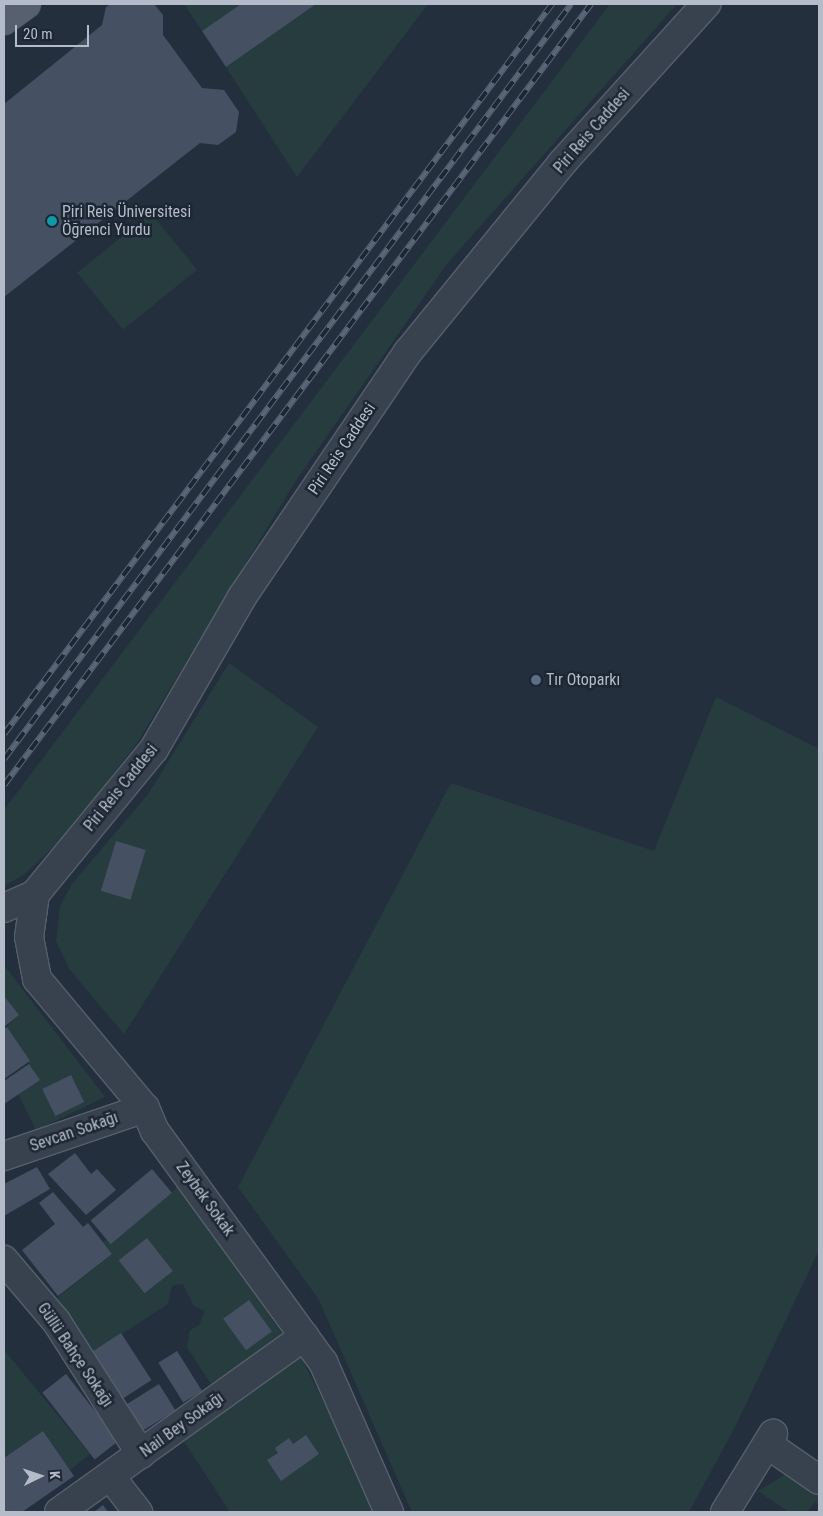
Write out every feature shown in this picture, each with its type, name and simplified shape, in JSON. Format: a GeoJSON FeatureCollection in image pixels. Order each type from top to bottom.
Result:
{"type":"FeatureCollection","features":[{"type":"Feature","properties":{"kind":"main road"},"geometry":{"type":"LineString","coordinates":[[4,20],[26,4]]}},
{"type":"Feature","properties":{"kind":"street","name":"Piri Reis Caddesi"},"geometry":{"type":"LineString","coordinates":[[4,908],[35,894],[154,749],[242,597],[408,352],[562,163],[706,4]]}},
{"type":"Feature","properties":{"kind":"street","name":"Zeybek Sokak"},"geometry":{"type":"LineString","coordinates":[[35,894],[29,937],[37,979],[145,1108],[155,1131],[323,1362],[388,1512]]}},
{"type":"Feature","properties":{"kind":"street","name":"Sevcan Sokağı"},"geometry":{"type":"LineString","coordinates":[[4,1156],[145,1108]]}},
{"type":"Feature","properties":{"kind":"street","name":"Güllü Bahçe Sokağı"},"geometry":{"type":"LineString","coordinates":[[4,1260],[56,1321],[141,1454]]}},
{"type":"Feature","properties":{"kind":"street","name":"Nail Bey Sokağı"},"geometry":{"type":"LineString","coordinates":[[59,1512],[305,1336]]}},
{"type":"Feature","properties":{"kind":"street"},"geometry":{"type":"LineString","coordinates":[[725,1512],[770,1439],[819,1480]]}},
{"type":"Feature","properties":{"kind":"street"},"geometry":{"type":"LineString","coordinates":[[110,1476],[138,1512]]}},
{"type":"Feature","properties":{"kind":"green space"},"geometry":{"type":"Polygon","coordinates":[[[184,4],[241,4],[202,31],[184,4]]]}},
{"type":"Feature","properties":{"kind":"green space"},"geometry":{"type":"Polygon","coordinates":[[[316,4],[428,4],[297,177],[226,67],[316,4]]]}},
{"type":"Feature","properties":{"kind":"green space"},"geometry":{"type":"Polygon","coordinates":[[[610,4],[677,4],[447,264],[295,482],[137,743],[67,834],[25,874],[4,886],[4,810],[610,4]]]}},
{"type":"Feature","properties":{"kind":"green space"},"geometry":{"type":"Polygon","coordinates":[[[151,213],[197,270],[123,330],[77,273],[151,213]]]}},
{"type":"Feature","properties":{"kind":"green space"},"geometry":{"type":"Polygon","coordinates":[[[229,663],[318,727],[124,1034],[70,970],[56,941],[60,906],[72,884],[149,793],[229,663]]]}},
{"type":"Feature","properties":{"kind":"green space"},"geometry":{"type":"Polygon","coordinates":[[[716,697],[819,749],[819,1250],[736,1425],[689,1512],[412,1512],[319,1300],[238,1187],[451,783],[654,851],[716,697]]]}},
{"type":"Feature","properties":{"kind":"green space"},"geometry":{"type":"Polygon","coordinates":[[[4,965],[105,1097],[36,1130],[18,1094],[39,1080],[7,1027],[18,1015],[4,996],[4,965]]]}},
{"type":"Feature","properties":{"kind":"green space"},"geometry":{"type":"Polygon","coordinates":[[[179,1186],[283,1335],[211,1384],[187,1347],[190,1330],[199,1325],[205,1311],[194,1306],[183,1284],[172,1285],[168,1304],[86,1357],[52,1302],[112,1254],[103,1242],[136,1217],[139,1220],[179,1186]]]}},
{"type":"Feature","properties":{"kind":"green space"},"geometry":{"type":"Polygon","coordinates":[[[4,1350],[90,1454],[70,1470],[43,1431],[4,1458],[4,1350]]]}},
{"type":"Feature","properties":{"kind":"green space"},"geometry":{"type":"Polygon","coordinates":[[[300,1355],[379,1512],[230,1512],[183,1440],[300,1355]]]}},
{"type":"Feature","properties":{"kind":"green space"},"geometry":{"type":"Polygon","coordinates":[[[791,1471],[819,1491],[819,1505],[815,1502],[807,1512],[789,1512],[758,1491],[791,1471]]]}},
{"type":"Feature","properties":{"kind":"building","name":"Piri Reis Üniversitesi Öğrenci Yurdu"},"geometry":{"type":"Polygon","coordinates":[[[111,4],[154,4],[163,15],[163,35],[202,88],[224,90],[239,112],[236,132],[218,145],[200,143],[4,297],[4,104],[102,25],[106,7],[111,4]]]}},
{"type":"Feature","properties":{"kind":"building"},"geometry":{"type":"Polygon","coordinates":[[[241,4],[316,4],[226,67],[202,31],[241,4]]]}},
{"type":"Feature","properties":{"kind":"building"},"geometry":{"type":"Polygon","coordinates":[[[116,841],[146,850],[130,900],[101,891],[116,841]]]}},
{"type":"Feature","properties":{"kind":"building"},"geometry":{"type":"Polygon","coordinates":[[[4,996],[19,1015],[4,1027],[4,996]]]}},
{"type":"Feature","properties":{"kind":"building"},"geometry":{"type":"Polygon","coordinates":[[[7,1027],[30,1061],[4,1079],[4,1029],[7,1027]]]}},
{"type":"Feature","properties":{"kind":"building"},"geometry":{"type":"Polygon","coordinates":[[[29,1064],[40,1080],[4,1104],[4,1081],[29,1064]]]}},
{"type":"Feature","properties":{"kind":"building"},"geometry":{"type":"Polygon","coordinates":[[[71,1075],[84,1102],[55,1116],[42,1089],[71,1075]]]}},
{"type":"Feature","properties":{"kind":"building"},"geometry":{"type":"Polygon","coordinates":[[[75,1153],[91,1174],[97,1169],[116,1190],[86,1215],[48,1174],[75,1153]]]}},
{"type":"Feature","properties":{"kind":"building"},"geometry":{"type":"Polygon","coordinates":[[[37,1167],[50,1189],[4,1216],[4,1184],[37,1167]]]}},
{"type":"Feature","properties":{"kind":"building"},"geometry":{"type":"Polygon","coordinates":[[[152,1169],[172,1193],[111,1244],[91,1220],[152,1169]]]}},
{"type":"Feature","properties":{"kind":"building"},"geometry":{"type":"Polygon","coordinates":[[[53,1192],[83,1227],[88,1223],[112,1254],[58,1296],[22,1250],[55,1224],[39,1203],[53,1192]]]}},
{"type":"Feature","properties":{"kind":"building"},"geometry":{"type":"Polygon","coordinates":[[[147,1238],[173,1271],[144,1293],[119,1260],[147,1238]]]}},
{"type":"Feature","properties":{"kind":"building"},"geometry":{"type":"Polygon","coordinates":[[[249,1300],[272,1332],[246,1350],[223,1319],[249,1300]]]}},
{"type":"Feature","properties":{"kind":"building"},"geometry":{"type":"Polygon","coordinates":[[[121,1333],[151,1380],[116,1403],[86,1356],[121,1333]]]}},
{"type":"Feature","properties":{"kind":"building"},"geometry":{"type":"Polygon","coordinates":[[[177,1351],[202,1391],[183,1403],[158,1363],[177,1351]]]}},
{"type":"Feature","properties":{"kind":"building"},"geometry":{"type":"Polygon","coordinates":[[[66,1374],[118,1441],[95,1459],[42,1392],[66,1374]]]}},
{"type":"Feature","properties":{"kind":"building"},"geometry":{"type":"Polygon","coordinates":[[[159,1384],[175,1410],[141,1432],[124,1406],[159,1384]]]}},
{"type":"Feature","properties":{"kind":"building"},"geometry":{"type":"Polygon","coordinates":[[[43,1431],[74,1476],[22,1512],[4,1512],[4,1458],[43,1431]]]}},
{"type":"Feature","properties":{"kind":"building"},"geometry":{"type":"Polygon","coordinates":[[[306,1435],[319,1454],[281,1481],[267,1460],[278,1453],[275,1448],[289,1438],[293,1444],[306,1435]]]}},
{"type":"Feature","properties":{"kind":"building"},"geometry":{"type":"Polygon","coordinates":[[[103,1505],[108,1512],[94,1512],[103,1505]]]}},
{"type":"Feature","properties":{"kind":"railway"},"geometry":{"type":"LineString","coordinates":[[4,734],[552,4]]}},
{"type":"Feature","properties":{"kind":"railway"},"geometry":{"type":"LineString","coordinates":[[4,759],[571,4]]}},
{"type":"Feature","properties":{"kind":"railway"},"geometry":{"type":"LineString","coordinates":[[4,785],[591,4]]}},
{"type":"Feature","properties":{"kind":"place","name":"Piri Reis Üniversitesi Öğrenci Yurdu"},"geometry":{"type":"Point","coordinates":[52,221]}},
{"type":"Feature","properties":{"kind":"place","name":"Tır Otoparkı"},"geometry":{"type":"Point","coordinates":[536,680]}}]}
